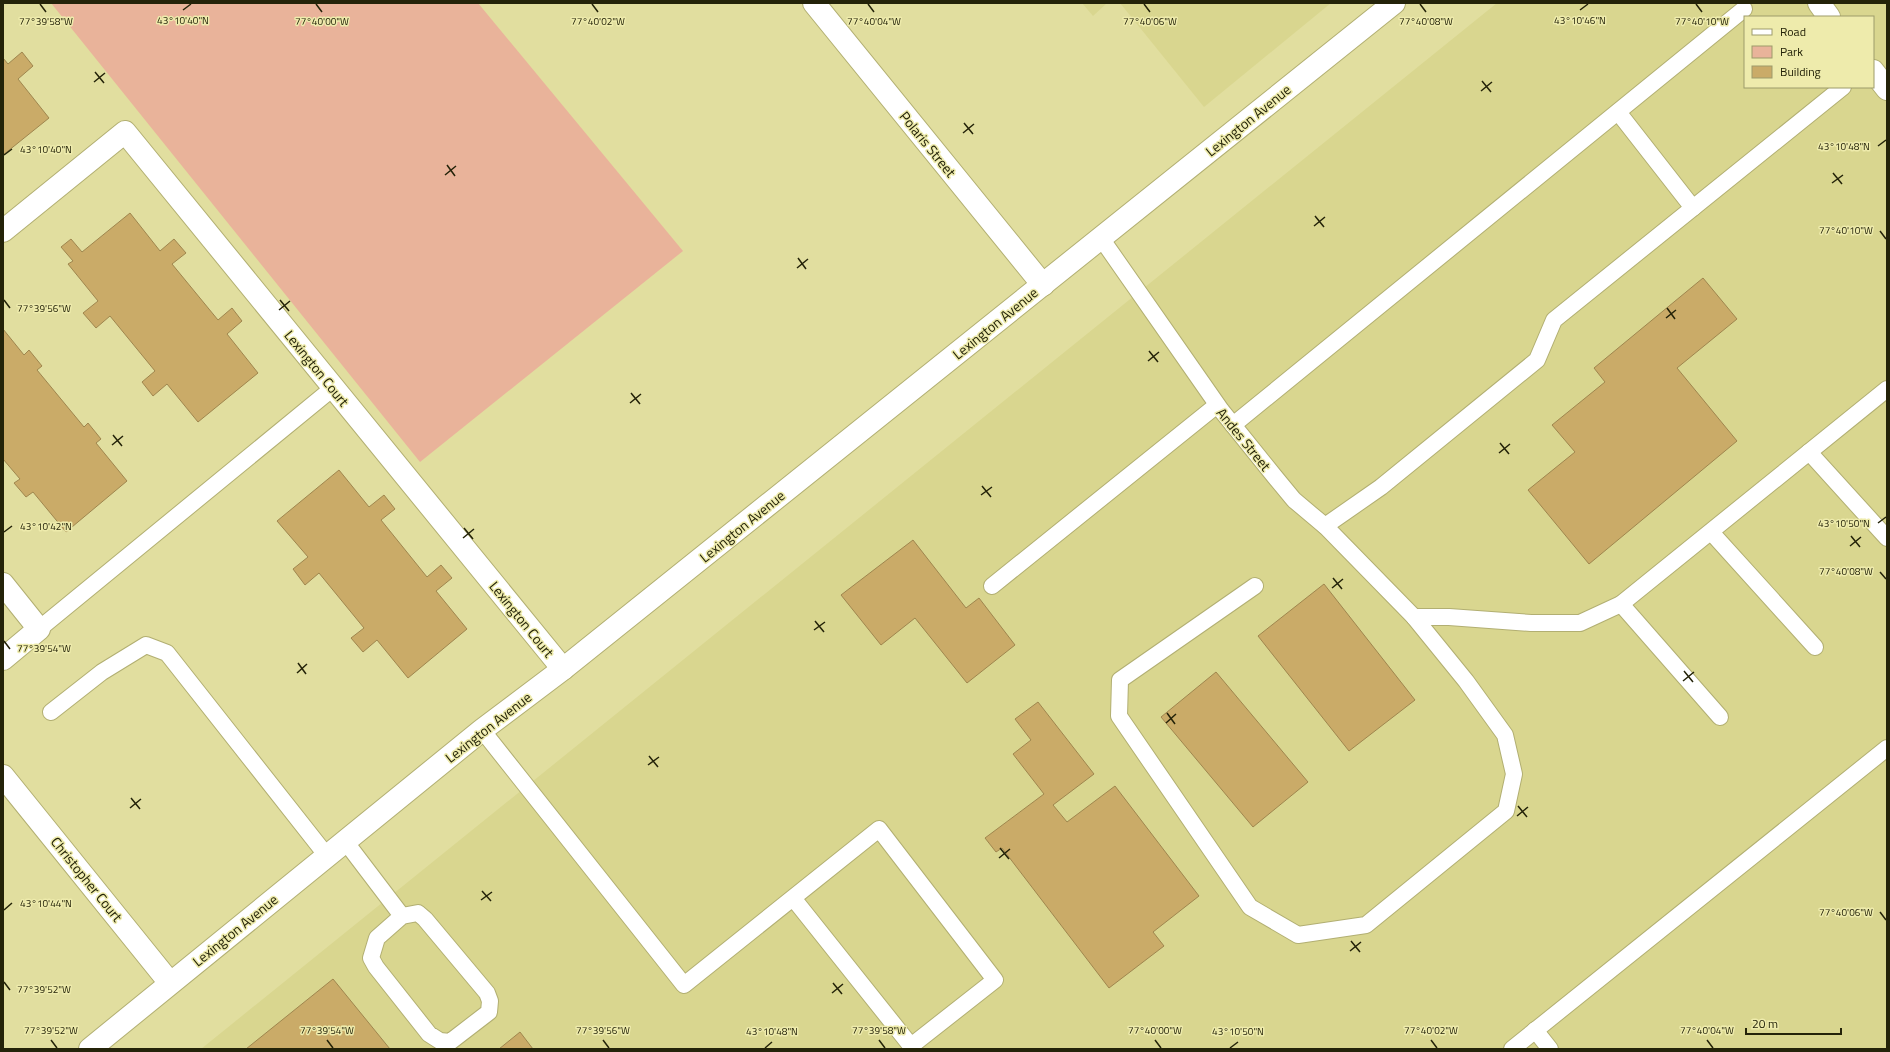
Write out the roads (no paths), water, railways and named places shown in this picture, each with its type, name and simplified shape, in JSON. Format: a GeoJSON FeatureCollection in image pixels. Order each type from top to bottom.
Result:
{"type":"FeatureCollection","features":[{"type":"Feature","properties":{"kind":"main road","name":"Polaris Street"},"geometry":{"type":"LineString","coordinates":[[814,3],[1043,285]]}},
{"type":"Feature","properties":{"kind":"main road","name":"Lexington Avenue"},"geometry":{"type":"LineString","coordinates":[[90,1049],[482,730],[563,670],[1394,3]]}},
{"type":"Feature","properties":{"kind":"main road"},"geometry":{"type":"LineString","coordinates":[[1819,3],[1828,16]]}},
{"type":"Feature","properties":{"kind":"main road"},"geometry":{"type":"LineString","coordinates":[[1874,72],[1887,89]]}},
{"type":"Feature","properties":{"kind":"main road","name":"Lexington Court"},"geometry":{"type":"LineString","coordinates":[[3,231],[125,132],[563,670]]}},
{"type":"Feature","properties":{"kind":"main road"},"geometry":{"type":"LineString","coordinates":[[3,584],[40,629],[3,659]]}},
{"type":"Feature","properties":{"kind":"main road","name":"Christopher Court"},"geometry":{"type":"LineString","coordinates":[[3,776],[170,983]]}},
{"type":"Feature","properties":{"kind":"lane"},"geometry":{"type":"LineString","coordinates":[[1233,425],[1744,9]]}},
{"type":"Feature","properties":{"kind":"lane"},"geometry":{"type":"LineString","coordinates":[[1325,526],[1381,487],[1537,360],[1554,320],[1842,88]]}},
{"type":"Feature","properties":{"kind":"lane"},"geometry":{"type":"LineString","coordinates":[[1618,112],[1693,208]]}},
{"type":"Feature","properties":{"kind":"lane","name":"Andes Street"},"geometry":{"type":"LineString","coordinates":[[1101,238],[1217,405],[1233,425],[1294,500],[1325,526],[1414,617],[1466,681],[1504,735],[1514,774],[1506,811],[1366,925],[1298,934],[1250,907],[1119,716],[1120,680],[1256,586]]}},
{"type":"Feature","properties":{"kind":"lane"},"geometry":{"type":"LineString","coordinates":[[40,629],[333,388]]}},
{"type":"Feature","properties":{"kind":"lane"},"geometry":{"type":"LineString","coordinates":[[1414,617],[1449,617],[1531,623],[1580,623],[1621,604],[1887,389]]}},
{"type":"Feature","properties":{"kind":"lane"},"geometry":{"type":"LineString","coordinates":[[992,586],[1217,405]]}},
{"type":"Feature","properties":{"kind":"lane"},"geometry":{"type":"LineString","coordinates":[[1810,452],[1887,538]]}},
{"type":"Feature","properties":{"kind":"lane"},"geometry":{"type":"LineString","coordinates":[[1711,532],[1815,647]]}},
{"type":"Feature","properties":{"kind":"lane"},"geometry":{"type":"LineString","coordinates":[[1621,604],[1720,717]]}},
{"type":"Feature","properties":{"kind":"lane"},"geometry":{"type":"LineString","coordinates":[[51,712],[102,672],[146,645],[167,653],[327,856]]}},
{"type":"Feature","properties":{"kind":"lane"},"geometry":{"type":"LineString","coordinates":[[482,730],[684,985],[879,829],[995,980],[910,1046],[793,898]]}},
{"type":"Feature","properties":{"kind":"lane"},"geometry":{"type":"LineString","coordinates":[[1512,1049],[1887,748]]}},
{"type":"Feature","properties":{"kind":"lane"},"geometry":{"type":"LineString","coordinates":[[345,841],[402,916]]}},
{"type":"Feature","properties":{"kind":"lane"},"geometry":{"type":"LineString","coordinates":[[418,913],[425,919],[487,993],[490,1001],[489,1012],[450,1042],[440,1041],[429,1034],[376,967],[371,958],[377,938],[402,916],[418,913]]}},
{"type":"Feature","properties":{"kind":"lane"},"geometry":{"type":"LineString","coordinates":[[1535,1030],[1550,1049]]}}]}
